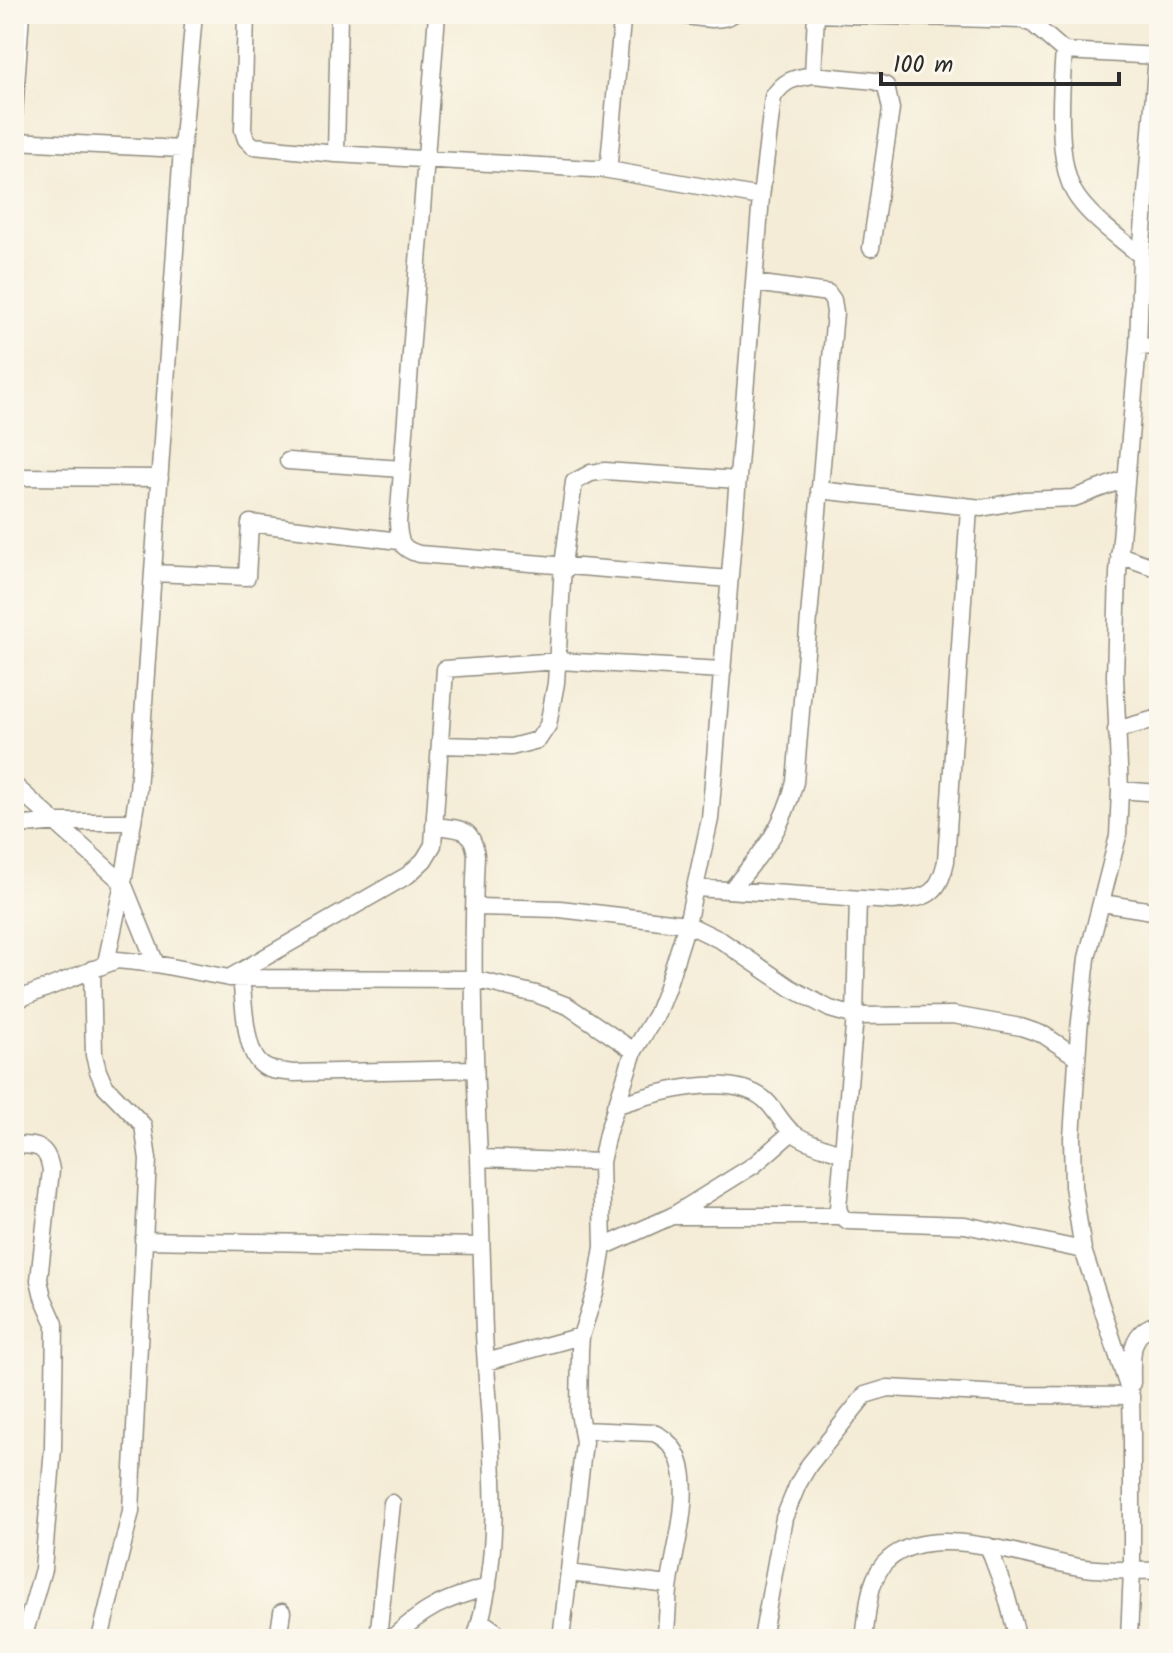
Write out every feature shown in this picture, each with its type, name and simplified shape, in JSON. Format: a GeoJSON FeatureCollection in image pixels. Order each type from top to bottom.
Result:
{"type":"FeatureCollection","features":[{"type":"Feature","properties":{"kind":"street"},"geometry":{"type":"LineString","coordinates":[[14,114],[21,14]]}},
{"type":"Feature","properties":{"kind":"street"},"geometry":{"type":"LineString","coordinates":[[100,1639],[131,1511],[148,1159],[143,1125],[104,1085],[98,1071],[94,1055],[99,966],[123,883],[138,790],[194,14]]}},
{"type":"Feature","properties":{"kind":"street"},"geometry":{"type":"LineString","coordinates":[[246,14],[243,130],[253,146],[425,160],[603,169],[761,197]]}},
{"type":"Feature","properties":{"kind":"street"},"geometry":{"type":"LineString","coordinates":[[336,154],[339,14]]}},
{"type":"Feature","properties":{"kind":"street"},"geometry":{"type":"LineString","coordinates":[[437,14],[399,541],[405,550],[419,554],[730,579]]}},
{"type":"Feature","properties":{"kind":"street"},"geometry":{"type":"LineString","coordinates":[[603,169],[609,162],[622,21],[626,14]]}},
{"type":"Feature","properties":{"kind":"street"},"geometry":{"type":"LineString","coordinates":[[673,14],[719,19],[733,14]]}},
{"type":"Feature","properties":{"kind":"street"},"geometry":{"type":"LineString","coordinates":[[813,75],[816,14],[1022,17],[1064,51],[1158,56],[1141,256],[1138,347],[1119,555],[1118,836],[1087,958],[1072,1138],[1073,1186],[1083,1250],[1131,1396],[1132,1440]]}},
{"type":"Feature","properties":{"kind":"street"},"geometry":{"type":"LineString","coordinates":[[1064,51],[1062,132],[1069,180],[1076,196],[1090,211],[1141,256]]}},
{"type":"Feature","properties":{"kind":"street"},"geometry":{"type":"LineString","coordinates":[[561,1639],[584,1442],[578,1374],[581,1336],[596,1289],[603,1247],[601,1162],[615,1106],[634,1051],[656,1015],[687,924],[710,819],[761,197],[773,97],[781,85],[791,78],[813,75],[875,81],[886,86],[891,109],[871,248]]}},
{"type":"Feature","properties":{"kind":"street"},"geometry":{"type":"LineString","coordinates":[[14,141],[182,149]]}},
{"type":"Feature","properties":{"kind":"street"},"geometry":{"type":"LineString","coordinates":[[731,890],[774,837],[786,815],[795,782],[835,312],[833,300],[828,293],[820,290],[754,283]]}},
{"type":"Feature","properties":{"kind":"street"},"geometry":{"type":"LineString","coordinates":[[1138,347],[1159,346]]}},
{"type":"Feature","properties":{"kind":"street"},"geometry":{"type":"LineString","coordinates":[[288,461],[402,469]]}},
{"type":"Feature","properties":{"kind":"street"},"geometry":{"type":"LineString","coordinates":[[440,745],[511,747],[538,740],[548,725],[558,661],[571,490],[579,477],[605,471],[738,480]]}},
{"type":"Feature","properties":{"kind":"street"},"geometry":{"type":"LineString","coordinates":[[14,477],[160,478]]}},
{"type":"Feature","properties":{"kind":"street"},"geometry":{"type":"LineString","coordinates":[[819,490],[982,508],[1024,500],[1074,498],[1125,479]]}},
{"type":"Feature","properties":{"kind":"street"},"geometry":{"type":"LineString","coordinates":[[696,888],[892,901],[920,899],[934,891],[943,876],[946,861],[969,508]]}},
{"type":"Feature","properties":{"kind":"street"},"geometry":{"type":"LineString","coordinates":[[153,573],[247,577],[250,523],[399,541]]}},
{"type":"Feature","properties":{"kind":"street"},"geometry":{"type":"LineString","coordinates":[[1119,555],[1159,569]]}},
{"type":"Feature","properties":{"kind":"street"},"geometry":{"type":"LineString","coordinates":[[235,978],[408,875],[424,860],[433,845],[445,669],[558,661],[723,670]]}},
{"type":"Feature","properties":{"kind":"street"},"geometry":{"type":"LineString","coordinates":[[1116,730],[1159,718]]}},
{"type":"Feature","properties":{"kind":"street"},"geometry":{"type":"LineString","coordinates":[[14,785],[123,883],[156,964]]}},
{"type":"Feature","properties":{"kind":"street"},"geometry":{"type":"LineString","coordinates":[[1120,790],[1159,793]]}},
{"type":"Feature","properties":{"kind":"street"},"geometry":{"type":"LineString","coordinates":[[14,826],[58,822],[133,822]]}},
{"type":"Feature","properties":{"kind":"street"},"geometry":{"type":"LineString","coordinates":[[434,826],[462,829],[471,835],[476,855],[474,1069],[493,1472],[488,1587],[475,1639]]}},
{"type":"Feature","properties":{"kind":"street"},"geometry":{"type":"LineString","coordinates":[[858,899],[855,1016],[838,1208],[841,1216],[848,1221],[965,1225],[1083,1250]]}},
{"type":"Feature","properties":{"kind":"street"},"geometry":{"type":"LineString","coordinates":[[1102,903],[1159,912]]}},
{"type":"Feature","properties":{"kind":"street"},"geometry":{"type":"LineString","coordinates":[[474,907],[560,909],[687,924],[722,941],[830,1009],[855,1016],[953,1015],[987,1020],[1044,1035],[1077,1057]]}},
{"type":"Feature","properties":{"kind":"street"},"geometry":{"type":"LineString","coordinates":[[14,1001],[117,960],[235,978],[473,979],[536,994],[568,1006],[634,1051]]}},
{"type":"Feature","properties":{"kind":"street"},"geometry":{"type":"LineString","coordinates":[[235,978],[251,1049],[258,1063],[270,1070],[293,1073],[474,1069]]}},
{"type":"Feature","properties":{"kind":"street"},"geometry":{"type":"LineString","coordinates":[[615,1106],[663,1090],[720,1087],[745,1090],[763,1098],[792,1132],[843,1154]]}},
{"type":"Feature","properties":{"kind":"street"},"geometry":{"type":"LineString","coordinates":[[603,1247],[672,1216],[754,1165],[792,1132]]}},
{"type":"Feature","properties":{"kind":"street"},"geometry":{"type":"LineString","coordinates":[[14,1145],[30,1145],[44,1150],[48,1155],[51,1170],[39,1280],[55,1324],[53,1448],[47,1534],[43,1569],[23,1639]]}},
{"type":"Feature","properties":{"kind":"street"},"geometry":{"type":"LineString","coordinates":[[479,1158],[601,1162]]}},
{"type":"Feature","properties":{"kind":"street"},"geometry":{"type":"LineString","coordinates":[[672,1216],[841,1216]]}},
{"type":"Feature","properties":{"kind":"street"},"geometry":{"type":"LineString","coordinates":[[143,1240],[481,1246]]}},
{"type":"Feature","properties":{"kind":"street"},"geometry":{"type":"LineString","coordinates":[[1129,1639],[1132,1355],[1137,1336],[1147,1326],[1159,1323]]}},
{"type":"Feature","properties":{"kind":"street"},"geometry":{"type":"LineString","coordinates":[[486,1362],[581,1336]]}},
{"type":"Feature","properties":{"kind":"street"},"geometry":{"type":"LineString","coordinates":[[762,1639],[781,1531],[793,1496],[809,1465],[865,1395],[888,1388],[1022,1395],[1131,1396]]}},
{"type":"Feature","properties":{"kind":"street"},"geometry":{"type":"LineString","coordinates":[[582,1430],[654,1433],[664,1437],[682,1466],[685,1485],[669,1585],[665,1639]]}},
{"type":"Feature","properties":{"kind":"street"},"geometry":{"type":"LineString","coordinates":[[378,1639],[392,1503]]}},
{"type":"Feature","properties":{"kind":"street"},"geometry":{"type":"LineString","coordinates":[[864,1639],[873,1582],[887,1560],[916,1545],[988,1546],[1017,1550],[1085,1568],[1159,1571]]}},
{"type":"Feature","properties":{"kind":"street"},"geometry":{"type":"LineString","coordinates":[[988,1546],[1018,1639]]}},
{"type":"Feature","properties":{"kind":"street"},"geometry":{"type":"LineString","coordinates":[[569,1573],[669,1585]]}},
{"type":"Feature","properties":{"kind":"street"},"geometry":{"type":"LineString","coordinates":[[391,1639],[418,1614],[449,1597],[488,1587]]}},
{"type":"Feature","properties":{"kind":"street"},"geometry":{"type":"LineString","coordinates":[[278,1639],[282,1612]]}},
{"type":"Feature","properties":{"kind":"street"},"geometry":{"type":"LineString","coordinates":[[481,1621],[506,1639]]}}]}
